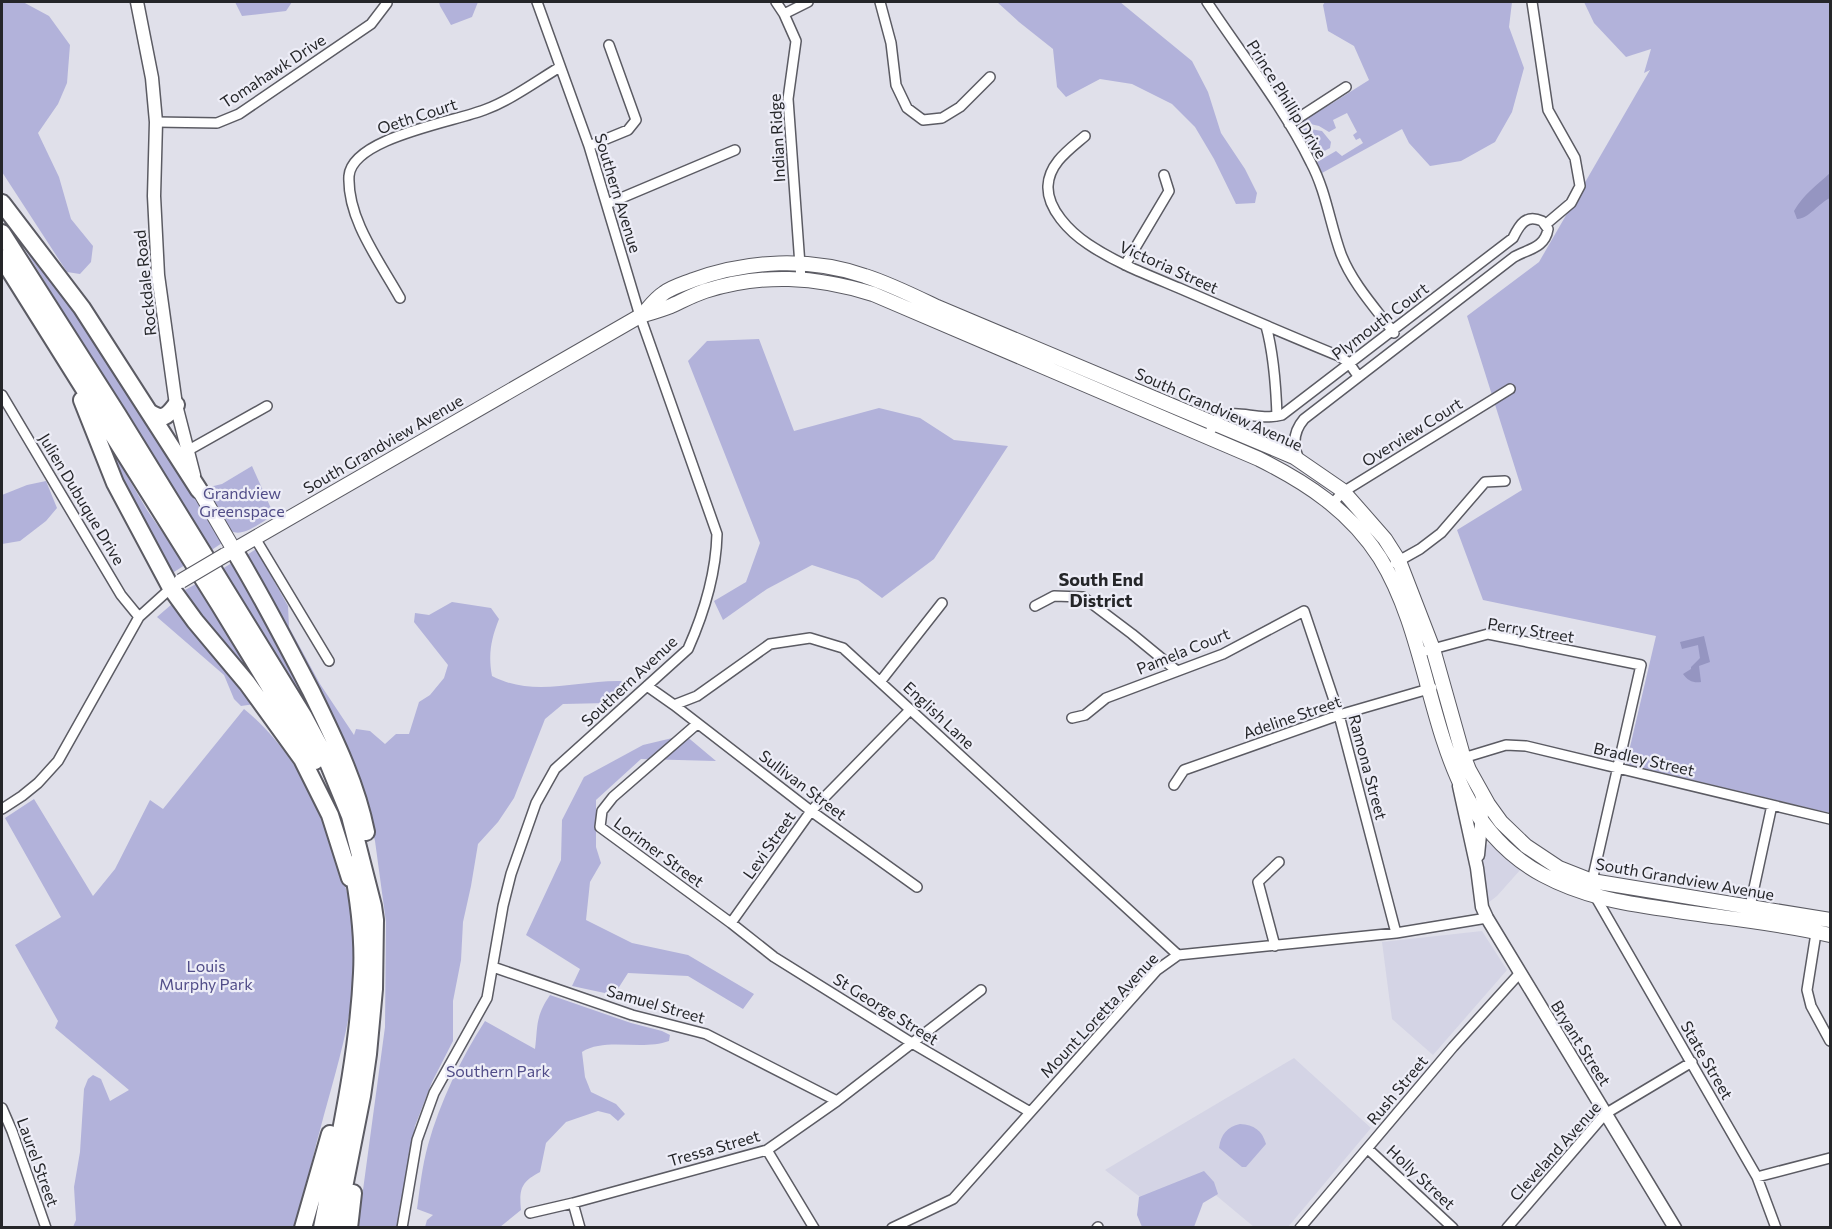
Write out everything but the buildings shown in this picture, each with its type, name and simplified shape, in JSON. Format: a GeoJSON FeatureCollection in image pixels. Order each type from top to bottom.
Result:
{"type":"FeatureCollection","features":[{"type":"Feature","properties":{"kind":"highway"},"geometry":{"type":"LineString","coordinates":[[2,203],[70,292],[199,490]]}},
{"type":"Feature","properties":{"kind":"highway"},"geometry":{"type":"LineString","coordinates":[[2,233],[118,415],[319,745],[335,777],[350,816],[374,906],[375,939],[374,989],[349,1227]]}},
{"type":"Feature","properties":{"kind":"highway"},"geometry":{"type":"LineString","coordinates":[[2,258],[312,756],[330,792],[341,823],[359,897],[363,972],[352,1062],[322,1227]]}},
{"type":"Feature","properties":{"kind":"highway"},"geometry":{"type":"LineString","coordinates":[[56,343],[56,355],[79,393],[115,483],[195,621],[247,683],[302,759],[330,815],[348,874],[359,897]]}},
{"type":"Feature","properties":{"kind":"highway"},"geometry":{"type":"LineString","coordinates":[[150,412],[157,417],[162,417],[170,413],[176,405]]}},
{"type":"Feature","properties":{"kind":"highway"},"geometry":{"type":"LineString","coordinates":[[230,553],[280,631],[328,725],[349,774],[366,829],[376,900],[374,906]]}},
{"type":"Feature","properties":{"kind":"highway"},"geometry":{"type":"LineString","coordinates":[[303,1227],[352,1062]]}},
{"type":"Feature","properties":{"kind":"highway"},"geometry":{"type":"LineString","coordinates":[[336,1227],[362,1096]]}},
{"type":"Feature","properties":{"kind":"main road","name":"Rockdale Road"},"geometry":{"type":"LineString","coordinates":[[137,2],[152,78],[156,122],[154,196],[158,275],[176,405],[199,490],[230,553]]}},
{"type":"Feature","properties":{"kind":"main road","name":"South Grandview Avenue"},"geometry":{"type":"LineString","coordinates":[[640,316],[663,294],[704,276],[756,265],[823,266],[865,275],[937,314],[1284,471],[1332,504],[1362,533],[1385,568],[1399,599],[1428,689],[1457,760],[1501,822],[1526,846],[1559,868],[1592,881],[1748,915]]}},
{"type":"Feature","properties":{"kind":"main road","name":"South Grandview Avenue"},"geometry":{"type":"LineString","coordinates":[[176,585],[640,316],[703,292],[735,283],[762,279],[801,279],[834,283],[937,314],[1216,421],[1297,458],[1343,492],[1385,539],[1399,561],[1433,649],[1443,685],[1457,760],[1457,778],[1465,797],[1498,841],[1522,863],[1575,891],[1595,896],[1631,904],[1822,923],[1830,935]]}},
{"type":"Feature","properties":{"kind":"main road"},"geometry":{"type":"LineString","coordinates":[[1457,778],[1477,868]]}},
{"type":"Feature","properties":{"kind":"main road"},"geometry":{"type":"LineString","coordinates":[[1477,868],[1483,799],[1480,791]]}},
{"type":"Feature","properties":{"kind":"main road"},"geometry":{"type":"LineString","coordinates":[[1479,847],[1485,841],[1498,841]]}},
{"type":"Feature","properties":{"kind":"main road","name":"Bryant Street"},"geometry":{"type":"LineString","coordinates":[[1477,868],[1482,907],[1487,918],[1675,1227]]}},
{"type":"Feature","properties":{"kind":"street","name":"Tomahawk Drive"},"geometry":{"type":"LineString","coordinates":[[156,122],[217,123],[239,114],[371,24],[387,2]]}},
{"type":"Feature","properties":{"kind":"street","name":"Southern Avenue"},"geometry":{"type":"LineString","coordinates":[[402,1227],[417,1140],[434,1094],[487,998],[511,874],[536,803],[555,769],[688,649],[698,626],[716,560],[717,534],[640,316],[589,146],[537,2]]}},
{"type":"Feature","properties":{"kind":"street","name":"Indian Ridge"},"geometry":{"type":"LineString","coordinates":[[776,2],[796,41],[788,99],[801,279]]}},
{"type":"Feature","properties":{"kind":"street"},"geometry":{"type":"LineString","coordinates":[[784,14],[808,2]]}},
{"type":"Feature","properties":{"kind":"street"},"geometry":{"type":"LineString","coordinates":[[880,2],[891,43],[896,85],[907,108],[923,120],[942,118],[960,107],[990,77]]}},
{"type":"Feature","properties":{"kind":"street","name":"Prince Phillip Drive"},"geometry":{"type":"LineString","coordinates":[[1207,2],[1289,124],[1315,170],[1341,255],[1357,284],[1401,342]]}},
{"type":"Feature","properties":{"kind":"street","name":"Plymouth Court"},"geometry":{"type":"LineString","coordinates":[[1532,2],[1548,110],[1575,158],[1580,186],[1571,203],[1545,225]]}},
{"type":"Feature","properties":{"kind":"street"},"geometry":{"type":"LineString","coordinates":[[589,146],[628,130],[636,120],[609,45]]}},
{"type":"Feature","properties":{"kind":"street","name":"Oeth Court"},"geometry":{"type":"LineString","coordinates":[[400,298],[354,215],[349,174],[359,156],[381,142],[484,110],[560,67]]}},
{"type":"Feature","properties":{"kind":"street"},"geometry":{"type":"LineString","coordinates":[[1289,124],[1346,87]]}},
{"type":"Feature","properties":{"kind":"street","name":"Victoria Street"},"geometry":{"type":"LineString","coordinates":[[1085,136],[1061,157],[1050,173],[1048,183],[1050,200],[1055,210],[1086,243],[1125,265],[1339,356],[1349,363],[1358,376]]}},
{"type":"Feature","properties":{"kind":"street"},"geometry":{"type":"LineString","coordinates":[[607,204],[735,150]]}},
{"type":"Feature","properties":{"kind":"street"},"geometry":{"type":"LineString","coordinates":[[1125,265],[1169,191],[1164,175]]}},
{"type":"Feature","properties":{"kind":"street","name":"Plymouth Court"},"geometry":{"type":"LineString","coordinates":[[1277,416],[1282,415],[1513,238],[1525,220],[1537,219],[1542,221],[1548,229],[1547,235],[1534,249],[1527,249],[1514,256],[1401,342],[1297,427],[1294,436],[1297,458]]}},
{"type":"Feature","properties":{"kind":"street"},"geometry":{"type":"LineString","coordinates":[[1208,437],[1219,416],[1235,412],[1256,418],[1277,416],[1273,363],[1266,326]]}},
{"type":"Feature","properties":{"kind":"street"},"geometry":{"type":"LineString","coordinates":[[1339,356],[1364,352]]}},
{"type":"Feature","properties":{"kind":"street","name":"Overview Court"},"geometry":{"type":"LineString","coordinates":[[1332,504],[1343,492],[1510,388]]}},
{"type":"Feature","properties":{"kind":"street","name":"Julien Dubuque Drive"},"geometry":{"type":"LineString","coordinates":[[2,395],[121,595],[139,617]]}},
{"type":"Feature","properties":{"kind":"street"},"geometry":{"type":"LineString","coordinates":[[1307,395],[1318,408]]}},
{"type":"Feature","properties":{"kind":"street"},"geometry":{"type":"LineString","coordinates":[[187,451],[267,406]]}},
{"type":"Feature","properties":{"kind":"street"},"geometry":{"type":"LineString","coordinates":[[1284,471],[1297,458]]}},
{"type":"Feature","properties":{"kind":"street"},"geometry":{"type":"LineString","coordinates":[[1385,568],[1420,549],[1441,533],[1485,482],[1505,481]]}},
{"type":"Feature","properties":{"kind":"street"},"geometry":{"type":"LineString","coordinates":[[255,538],[329,661]]}},
{"type":"Feature","properties":{"kind":"street","name":"South Grandview Avenue"},"geometry":{"type":"LineString","coordinates":[[2,808],[30,790],[58,761],[139,617],[176,585]]}},
{"type":"Feature","properties":{"kind":"street"},"geometry":{"type":"LineString","coordinates":[[1035,606],[1054,596],[1083,597],[1177,670]]}},
{"type":"Feature","properties":{"kind":"street"},"geometry":{"type":"LineString","coordinates":[[880,682],[942,603]]}},
{"type":"Feature","properties":{"kind":"street","name":"Pamela Court"},"geometry":{"type":"LineString","coordinates":[[1072,718],[1084,715],[1106,698],[1223,654],[1304,611]]}},
{"type":"Feature","properties":{"kind":"street","name":"Ramona Street"},"geometry":{"type":"LineString","coordinates":[[1304,611],[1340,715],[1396,933]]}},
{"type":"Feature","properties":{"kind":"street","name":"Perry Street"},"geometry":{"type":"LineString","coordinates":[[1418,653],[1488,634],[1641,665],[1618,768]]}},
{"type":"Feature","properties":{"kind":"street","name":"English Lane"},"geometry":{"type":"LineString","coordinates":[[674,705],[698,696],[770,644],[810,638],[843,648],[1178,955]]}},
{"type":"Feature","properties":{"kind":"street","name":"Adeline Street"},"geometry":{"type":"LineString","coordinates":[[1174,785],[1184,770],[1340,715],[1443,685]]}},
{"type":"Feature","properties":{"kind":"street"},"geometry":{"type":"LineString","coordinates":[[647,686],[674,705]]}},
{"type":"Feature","properties":{"kind":"street","name":"Sullivan Street"},"geometry":{"type":"LineString","coordinates":[[674,705],[811,811],[917,887]]}},
{"type":"Feature","properties":{"kind":"street","name":"Levi Street"},"geometry":{"type":"LineString","coordinates":[[731,923],[811,811],[910,710]]}},
{"type":"Feature","properties":{"kind":"street","name":"Lorimer Street"},"geometry":{"type":"LineString","coordinates":[[697,724],[613,797],[602,811],[600,827],[731,923]]}},
{"type":"Feature","properties":{"kind":"street","name":"Bradley Street"},"geometry":{"type":"LineString","coordinates":[[1457,760],[1506,745],[1518,744],[1830,819]]}},
{"type":"Feature","properties":{"kind":"street"},"geometry":{"type":"LineString","coordinates":[[1592,881],[1618,768]]}},
{"type":"Feature","properties":{"kind":"street"},"geometry":{"type":"LineString","coordinates":[[1748,915],[1773,805]]}},
{"type":"Feature","properties":{"kind":"street"},"geometry":{"type":"LineString","coordinates":[[1275,946],[1258,882],[1279,862]]}},
{"type":"Feature","properties":{"kind":"street","name":"State Street"},"geometry":{"type":"LineString","coordinates":[[1592,881],[1595,896],[1757,1177],[1776,1227]]}},
{"type":"Feature","properties":{"kind":"street","name":"Mount Loretta Avenue"},"geometry":{"type":"LineString","coordinates":[[892,1227],[953,1199],[1157,970],[1178,955],[1396,933],[1487,918]]}},
{"type":"Feature","properties":{"kind":"street","name":"St George Street"},"geometry":{"type":"LineString","coordinates":[[731,923],[774,957],[912,1043],[1030,1112]]}},
{"type":"Feature","properties":{"kind":"street"},"geometry":{"type":"LineString","coordinates":[[1822,923],[1807,990],[1811,1006],[1830,1041]]}},
{"type":"Feature","properties":{"kind":"street","name":"Samuel Street"},"geometry":{"type":"LineString","coordinates":[[493,967],[632,1015],[706,1034],[837,1101]]}},
{"type":"Feature","properties":{"kind":"street","name":"Rush Street"},"geometry":{"type":"LineString","coordinates":[[1300,1227],[1453,1047],[1519,974]]}},
{"type":"Feature","properties":{"kind":"street","name":"Tressa Street"},"geometry":{"type":"LineString","coordinates":[[530,1213],[767,1150],[837,1101],[981,990]]}},
{"type":"Feature","properties":{"kind":"street","name":"Cleveland Avenue"},"geometry":{"type":"LineString","coordinates":[[1507,1227],[1605,1114],[1692,1062]]}},
{"type":"Feature","properties":{"kind":"street","name":"Laurel Street"},"geometry":{"type":"LineString","coordinates":[[2,1108],[46,1227]]}},
{"type":"Feature","properties":{"kind":"street","name":"Holly Street"},"geometry":{"type":"LineString","coordinates":[[1368,1149],[1454,1227]]}},
{"type":"Feature","properties":{"kind":"street"},"geometry":{"type":"LineString","coordinates":[[767,1150],[814,1227]]}},
{"type":"Feature","properties":{"kind":"street"},"geometry":{"type":"LineString","coordinates":[[1757,1177],[1830,1158]]}},
{"type":"Feature","properties":{"kind":"street"},"geometry":{"type":"LineString","coordinates":[[573,1203],[580,1227]]}},
{"type":"Feature","properties":{"kind":"shaded area"},"geometry":{"type":"Polygon","coordinates":[[[1830,173],[1830,198],[1797,219],[1794,211],[1798,205],[1810,190],[1830,173]]]}},
{"type":"Feature","properties":{"kind":"shaded area"},"geometry":{"type":"Polygon","coordinates":[[[1704,636],[1710,662],[1699,666],[1701,682],[1693,682],[1683,674],[1691,669],[1700,658],[1698,645],[1682,649],[1680,642],[1704,636]]]}},
{"type":"Feature","properties":{"kind":"shaded area"},"geometry":{"type":"Polygon","coordinates":[[[1489,844],[1495,846],[1521,869],[1497,896],[1484,906],[1480,868],[1483,847],[1489,844]]]}},
{"type":"Feature","properties":{"kind":"shaded area"},"geometry":{"type":"Polygon","coordinates":[[[1482,931],[1507,970],[1433,1055],[1392,1019],[1382,942],[1482,931]]]}},
{"type":"Feature","properties":{"kind":"shaded area"},"geometry":{"type":"Polygon","coordinates":[[[1294,1058],[1371,1128],[1288,1227],[1254,1227],[1194,1177],[1144,1200],[1105,1170],[1294,1058]]]}},
{"type":"Feature","properties":{"kind":"green space"},"geometry":{"type":"Polygon","coordinates":[[[2,2],[23,2],[49,16],[70,45],[67,83],[58,104],[38,133],[59,177],[71,219],[93,246],[91,262],[80,274],[67,272],[2,172],[2,2]]]}},
{"type":"Feature","properties":{"kind":"green space"},"geometry":{"type":"Polygon","coordinates":[[[235,2],[292,2],[286,11],[242,16],[235,2]]]}},
{"type":"Feature","properties":{"kind":"green space"},"geometry":{"type":"Polygon","coordinates":[[[439,2],[478,2],[472,17],[451,25],[439,2]]]}},
{"type":"Feature","properties":{"kind":"green space"},"geometry":{"type":"Polygon","coordinates":[[[997,2],[1120,2],[1192,61],[1208,92],[1221,133],[1245,169],[1257,193],[1255,203],[1236,204],[1195,127],[1172,104],[1132,84],[1100,79],[1066,97],[1057,87],[1053,49],[997,2]]]}},
{"type":"Feature","properties":{"kind":"green space"},"geometry":{"type":"Polygon","coordinates":[[[1325,2],[1512,2],[1509,27],[1524,68],[1512,112],[1495,142],[1461,161],[1430,166],[1409,143],[1402,129],[1322,173],[1317,162],[1336,151],[1342,156],[1363,143],[1360,138],[1356,140],[1353,135],[1357,132],[1347,113],[1333,120],[1336,128],[1329,132],[1319,126],[1302,122],[1304,117],[1324,105],[1331,104],[1369,80],[1354,46],[1328,31],[1323,5],[1325,2]]]}},
{"type":"Feature","properties":{"kind":"green space"},"geometry":{"type":"Polygon","coordinates":[[[1584,2],[1830,2],[1830,813],[1626,764],[1656,636],[1483,600],[1457,530],[1522,490],[1467,316],[1539,262],[1650,70],[1644,73],[1651,49],[1626,57],[1594,23],[1584,2]]]}},
{"type":"Feature","properties":{"kind":"green space"},"geometry":{"type":"Polygon","coordinates":[[[1299,127],[1322,131],[1331,142],[1330,148],[1315,156],[1299,127]]]}},
{"type":"Feature","properties":{"kind":"green space"},"geometry":{"type":"Polygon","coordinates":[[[2,212],[67,297],[225,541],[210,551],[2,212]]]}},
{"type":"Feature","properties":{"kind":"green space"},"geometry":{"type":"Polygon","coordinates":[[[759,339],[794,431],[879,408],[920,418],[954,440],[1008,446],[934,559],[882,598],[858,580],[812,565],[767,589],[723,620],[714,601],[746,582],[760,543],[688,361],[707,341],[759,339]]]}},
{"type":"Feature","properties":{"kind":"green space"},"geometry":{"type":"Polygon","coordinates":[[[106,440],[147,510],[185,565],[174,572],[167,566],[136,514],[106,440]]]}},
{"type":"Feature","properties":{"kind":"green space","name":"Grandview Greenspace"},"geometry":{"type":"Polygon","coordinates":[[[252,466],[274,515],[247,531],[236,533],[231,531],[205,488],[222,484],[252,466]]]}},
{"type":"Feature","properties":{"kind":"green space"},"geometry":{"type":"Polygon","coordinates":[[[46,481],[57,508],[46,521],[20,541],[2,544],[2,495],[27,485],[46,481]]]}},
{"type":"Feature","properties":{"kind":"green space"},"geometry":{"type":"Polygon","coordinates":[[[256,549],[288,606],[289,627],[320,684],[354,735],[356,729],[370,731],[385,744],[396,734],[409,734],[419,702],[430,695],[444,678],[448,665],[414,622],[415,613],[429,615],[452,602],[491,608],[499,619],[491,647],[492,676],[524,686],[540,687],[621,681],[627,687],[608,703],[563,704],[545,719],[514,798],[498,822],[478,844],[463,922],[461,960],[453,1001],[453,1041],[432,1082],[415,1126],[397,1227],[358,1227],[385,1027],[386,922],[375,841],[357,771],[247,555],[256,549]]]}},
{"type":"Feature","properties":{"kind":"green space"},"geometry":{"type":"Polygon","coordinates":[[[237,563],[326,735],[219,571],[230,564],[237,563]]]}},
{"type":"Feature","properties":{"kind":"green space"},"geometry":{"type":"Polygon","coordinates":[[[196,584],[280,716],[188,598],[185,590],[196,584]]]}},
{"type":"Feature","properties":{"kind":"green space"},"geometry":{"type":"Polygon","coordinates":[[[172,604],[179,606],[255,704],[241,706],[234,699],[224,675],[157,617],[172,604]]]}},
{"type":"Feature","properties":{"kind":"green space","name":"Louis Murphy Park"},"geometry":{"type":"Polygon","coordinates":[[[244,709],[270,734],[294,764],[314,798],[329,834],[353,919],[355,973],[352,999],[298,1227],[73,1227],[76,1220],[74,1187],[80,1152],[84,1089],[88,1079],[93,1075],[101,1079],[110,1101],[129,1090],[55,1028],[58,1021],[15,945],[61,917],[5,818],[34,799],[93,896],[115,869],[150,800],[163,809],[244,709]]]}},
{"type":"Feature","properties":{"kind":"green space"},"geometry":{"type":"Polygon","coordinates":[[[685,735],[716,761],[641,759],[596,800],[596,847],[601,863],[590,882],[586,920],[632,943],[688,955],[754,994],[743,1009],[688,976],[628,973],[614,995],[572,986],[580,969],[526,935],[561,860],[562,820],[584,777],[643,745],[685,735]]]}},
{"type":"Feature","properties":{"kind":"green space","name":"Southern Park"},"geometry":{"type":"Polygon","coordinates":[[[550,995],[631,1023],[662,1031],[670,1035],[669,1041],[647,1045],[602,1045],[582,1052],[585,1077],[591,1092],[616,1104],[625,1114],[618,1121],[610,1114],[598,1111],[566,1122],[546,1143],[540,1172],[525,1183],[520,1197],[521,1210],[500,1227],[425,1227],[427,1220],[433,1215],[417,1209],[426,1153],[445,1097],[468,1050],[485,1021],[535,1049],[539,1016],[550,995]]]}},
{"type":"Feature","properties":{"kind":"green space"},"geometry":{"type":"Polygon","coordinates":[[[1240,1124],[1257,1129],[1266,1144],[1246,1167],[1242,1167],[1219,1148],[1225,1132],[1240,1124]]]}},
{"type":"Feature","properties":{"kind":"green space"},"geometry":{"type":"Polygon","coordinates":[[[1204,1171],[1214,1182],[1218,1194],[1203,1203],[1194,1227],[1142,1227],[1137,1215],[1139,1197],[1204,1171]]]}},
{"type":"Feature","properties":{"kind":"district","name":"South End District"},"geometry":{"type":"Point","coordinates":[1101,590]}}]}
